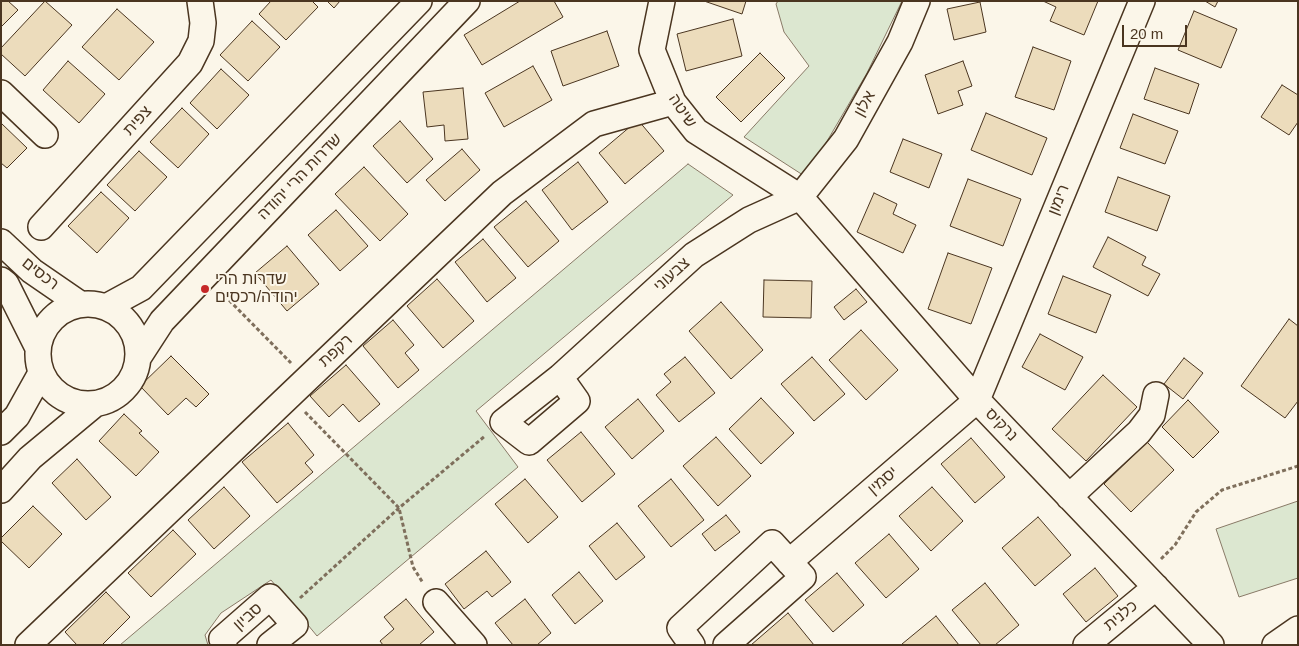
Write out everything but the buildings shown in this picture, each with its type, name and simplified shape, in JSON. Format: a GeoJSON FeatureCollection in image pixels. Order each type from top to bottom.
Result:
{"type":"FeatureCollection","features":[{"type":"Feature","properties":{"kind":"street","name":"צפית"},"geometry":{"type":"LineString","coordinates":[[41,227],[190,64],[201,42],[203,23],[200,1]]}},
{"type":"Feature","properties":{"kind":"street"},"geometry":{"type":"LineString","coordinates":[[106,307],[141,288],[419,1]]}},
{"type":"Feature","properties":{"kind":"street","name":"שדרות הרי יהודה"},"geometry":{"type":"LineString","coordinates":[[138,358],[162,321],[467,1]]}},
{"type":"Feature","properties":{"kind":"street","name":"שיטה"},"geometry":{"type":"LineString","coordinates":[[662,1],[652,50],[673,102],[696,131],[800,197]]}},
{"type":"Feature","properties":{"kind":"street","name":"אלון"},"geometry":{"type":"LineString","coordinates":[[800,197],[846,138],[900,42],[917,1]]}},
{"type":"Feature","properties":{"kind":"street","name":"רימון"},"geometry":{"type":"LineString","coordinates":[[977,400],[1142,1]]}},
{"type":"Feature","properties":{"kind":"street"},"geometry":{"type":"LineString","coordinates":[[1,93],[45,135]]}},
{"type":"Feature","properties":{"kind":"street","name":"רקפת"},"geometry":{"type":"LineString","coordinates":[[28,645],[502,193],[594,124],[673,102]]}},
{"type":"Feature","properties":{"kind":"street","name":"צבעוני"},"geometry":{"type":"LineString","coordinates":[[503,422],[560,377],[694,255],[749,220],[800,197]]}},
{"type":"Feature","properties":{"kind":"street","name":"נרקיס"},"geometry":{"type":"LineString","coordinates":[[800,197],[977,400],[1211,645]]}},
{"type":"Feature","properties":{"kind":"street","name":"רכסים"},"geometry":{"type":"LineString","coordinates":[[1,242],[32,271],[80,304]]}},
{"type":"Feature","properties":{"kind":"street","name":"רכסים"},"geometry":{"type":"LineString","coordinates":[[1,280],[6,284],[38,348]]}},
{"type":"Feature","properties":{"kind":"street"},"geometry":{"type":"LineString","coordinates":[[1,490],[30,458],[95,404],[108,400],[129,383],[138,358],[137,345],[127,322],[106,307],[80,304],[56,314],[48,324],[38,348],[41,373],[57,394],[75,402],[95,404]]}},
{"type":"Feature","properties":{"kind":"street"},"geometry":{"type":"LineString","coordinates":[[1,432],[17,416],[41,373]]}},
{"type":"Feature","properties":{"kind":"street"},"geometry":{"type":"LineString","coordinates":[[503,422],[530,442],[577,401],[560,377]]}},
{"type":"Feature","properties":{"kind":"street"},"geometry":{"type":"LineString","coordinates":[[1069,497],[1139,432],[1152,415],[1156,395]]}},
{"type":"Feature","properties":{"kind":"street","name":"יסמין"},"geometry":{"type":"LineString","coordinates":[[789,562],[977,400]]}},
{"type":"Feature","properties":{"kind":"street"},"geometry":{"type":"LineString","coordinates":[[692,645],[680,628],[772,543],[803,577],[726,645]]}},
{"type":"Feature","properties":{"kind":"street","name":"כלנית"},"geometry":{"type":"LineString","coordinates":[[1086,645],[1151,581]]}},
{"type":"Feature","properties":{"kind":"street","name":"סביון"},"geometry":{"type":"LineString","coordinates":[[224,645],[222,639],[270,597],[295,624],[270,645]]}},
{"type":"Feature","properties":{"kind":"street"},"geometry":{"type":"LineString","coordinates":[[436,602],[474,645]]}},
{"type":"Feature","properties":{"kind":"street"},"geometry":{"type":"LineString","coordinates":[[1274,645],[1298,629]]}},
{"type":"Feature","properties":{"kind":"path"},"geometry":{"type":"LineString","coordinates":[[205,277],[399,508],[413,567],[436,602]]}},
{"type":"Feature","properties":{"kind":"path"},"geometry":{"type":"LineString","coordinates":[[284,613],[399,508],[503,422]]}},
{"type":"Feature","properties":{"kind":"path"},"geometry":{"type":"LineString","coordinates":[[1151,581],[1196,512],[1222,490],[1298,466]]}},
{"type":"Feature","properties":{"kind":"green space"},"geometry":{"type":"Polygon","coordinates":[[[778,1],[902,1],[867,73],[806,177],[744,137],[809,66],[784,32],[776,4],[778,1]]]}},
{"type":"Feature","properties":{"kind":"green space"},"geometry":{"type":"Polygon","coordinates":[[[688,164],[733,195],[476,411],[518,467],[317,636],[271,580],[221,613],[205,635],[208,645],[120,645],[688,164]]]}},
{"type":"Feature","properties":{"kind":"green space"},"geometry":{"type":"Polygon","coordinates":[[[1298,501],[1298,578],[1239,597],[1216,529],[1298,501]]]}},
{"type":"Feature","properties":{"kind":"place","name":"שדרות הרי יהודה/רכסים"},"geometry":{"type":"Point","coordinates":[205,289]}}]}
